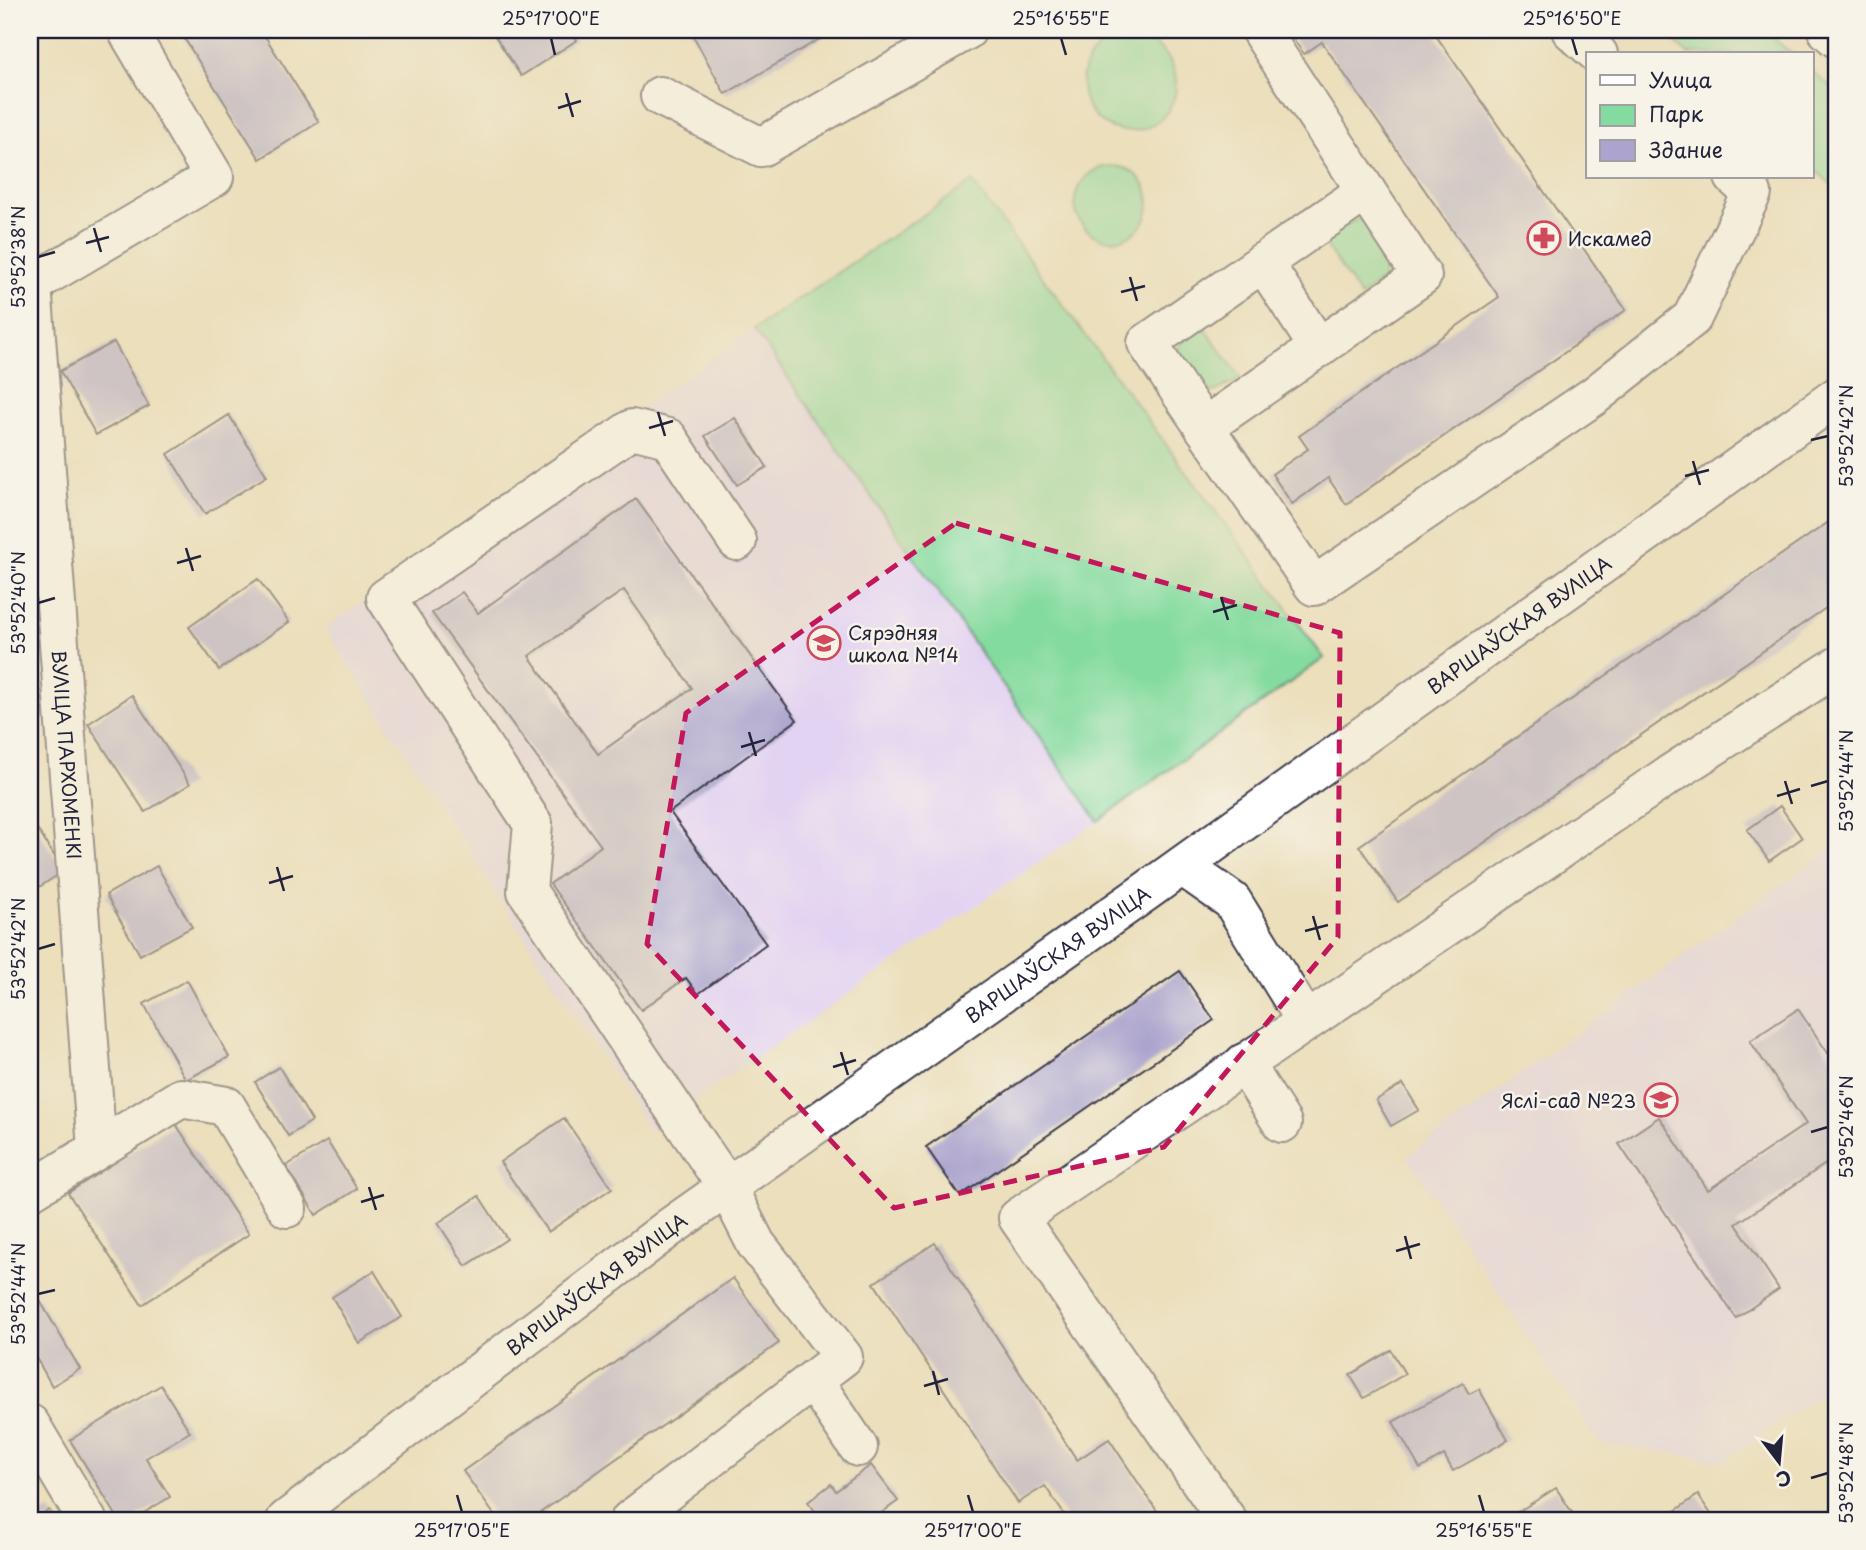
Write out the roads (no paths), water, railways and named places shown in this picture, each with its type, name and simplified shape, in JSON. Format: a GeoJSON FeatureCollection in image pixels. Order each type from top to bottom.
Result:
{"type":"FeatureCollection","features":[{"type":"Feature","properties":{"kind":"street"},"geometry":{"type":"LineString","coordinates":[[31,284],[214,177],[127,30]]}},
{"type":"Feature","properties":{"kind":"street"},"geometry":{"type":"LineString","coordinates":[[660,96],[761,147],[967,30]]}},
{"type":"Feature","properties":{"kind":"street"},"geometry":{"type":"LineString","coordinates":[[1205,427],[1422,276],[1260,30]]}},
{"type":"Feature","properties":{"kind":"street"},"geometry":{"type":"LineString","coordinates":[[1571,30],[1596,52]]}},
{"type":"Feature","properties":{"kind":"street"},"geometry":{"type":"LineString","coordinates":[[1827,30],[1836,38]]}},
{"type":"Feature","properties":{"kind":"street"},"geometry":{"type":"LineString","coordinates":[[1366,191],[1147,343],[1314,586],[1594,396],[1692,318],[1752,193],[1735,178]]}},
{"type":"Feature","properties":{"kind":"street"},"geometry":{"type":"LineString","coordinates":[[1263,262],[1319,348]]}},
{"type":"Feature","properties":{"kind":"street","name":"ВУЛІЦА ПАРХОМЕНКІ"},"geometry":{"type":"LineString","coordinates":[[31,284],[97,1149]]}},
{"type":"Feature","properties":{"kind":"street","name":"ВАРШАЎСКАЯ ВУЛІЦА"},"geometry":{"type":"LineString","coordinates":[[286,1520],[727,1187],[1182,866],[1836,397]]}},
{"type":"Feature","properties":{"kind":"street"},"geometry":{"type":"LineString","coordinates":[[630,1520],[843,1357],[757,1244],[727,1187],[527,891],[534,824],[386,598],[632,429],[668,438],[737,541]]}},
{"type":"Feature","properties":{"kind":"street"},"geometry":{"type":"LineString","coordinates":[[1227,1520],[1018,1218],[1672,773],[1836,667]]}},
{"type":"Feature","properties":{"kind":"street"},"geometry":{"type":"LineString","coordinates":[[1182,866],[1231,901],[1307,1021]]}},
{"type":"Feature","properties":{"kind":"street"},"geometry":{"type":"LineString","coordinates":[[1244,1063],[1282,1124]]}},
{"type":"Feature","properties":{"kind":"street"},"geometry":{"type":"LineString","coordinates":[[30,1191],[181,1098],[226,1106],[288,1208]]}},
{"type":"Feature","properties":{"kind":"street"},"geometry":{"type":"LineString","coordinates":[[813,1380],[858,1447]]}},
{"type":"Feature","properties":{"kind":"street"},"geometry":{"type":"LineString","coordinates":[[34,1442],[87,1520]]}},
{"type":"Feature","properties":{"kind":"place","name":"Искамед"},"geometry":{"type":"Point","coordinates":[1544,238]}},
{"type":"Feature","properties":{"kind":"place","name":"Сярэдняя школа №14"},"geometry":{"type":"Point","coordinates":[824,643]}},
{"type":"Feature","properties":{"kind":"place","name":"Яслі-сад №23"},"geometry":{"type":"Point","coordinates":[1661,1100]}}]}
